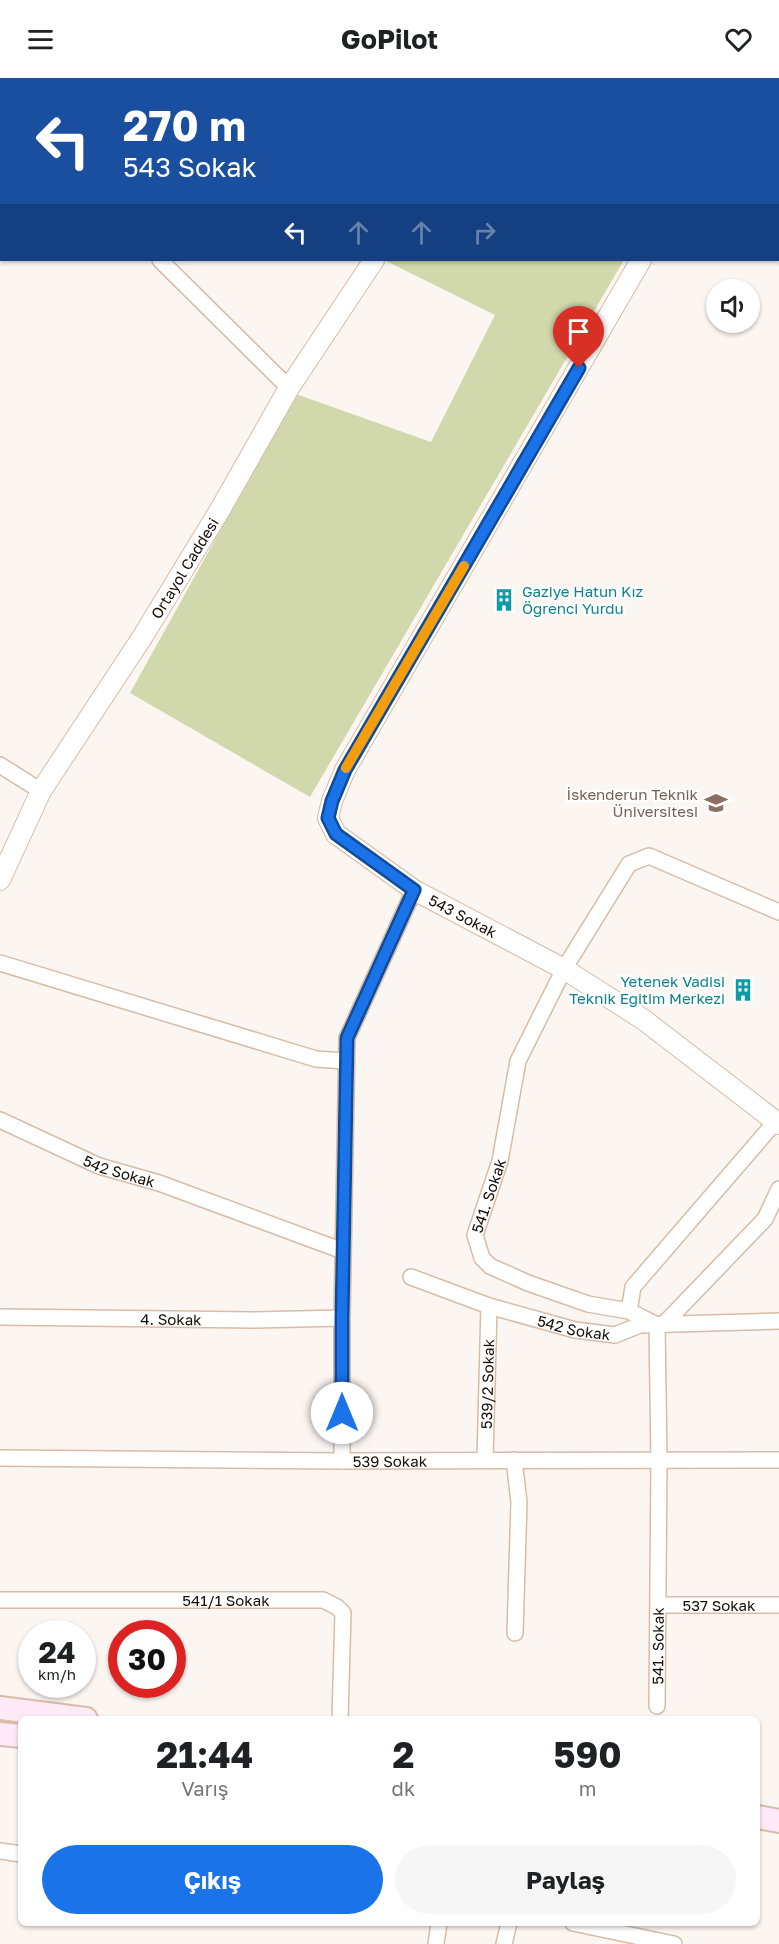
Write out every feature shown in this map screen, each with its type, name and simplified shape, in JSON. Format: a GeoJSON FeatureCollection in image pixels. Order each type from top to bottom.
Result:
{"type":"FeatureCollection","features":[{"type":"Feature","properties":{"kind":"main road"},"geometry":{"type":"LineString","coordinates":[[0,1708],[63,1716]]}},
{"type":"Feature","properties":{"kind":"main road"},"geometry":{"type":"LineString","coordinates":[[0,1734],[18,1736]]}},
{"type":"Feature","properties":{"kind":"main road"},"geometry":{"type":"LineString","coordinates":[[760,1817],[779,1821]]}},
{"type":"Feature","properties":{"kind":"street"},"geometry":{"type":"LineString","coordinates":[[161,261],[290,388]]}},
{"type":"Feature","properties":{"kind":"street","name":"Ortayol Caddesi"},"geometry":{"type":"LineString","coordinates":[[0,880],[41,791],[161,607],[290,388],[373,261]]}},
{"type":"Feature","properties":{"kind":"street","name":"543 Sokak"},"geometry":{"type":"LineString","coordinates":[[640,261],[345,770],[332,801],[328,818],[336,834],[414,890],[564,969],[644,1020],[778,1123]]}},
{"type":"Feature","properties":{"kind":"street"},"geometry":{"type":"LineString","coordinates":[[0,765],[41,791]]}},
{"type":"Feature","properties":{"kind":"street","name":"541. Sokak"},"geometry":{"type":"LineString","coordinates":[[657,1706],[660,1325],[629,1311],[588,1304],[528,1284],[490,1266],[482,1258],[475,1235],[500,1161],[518,1061],[564,969],[629,864],[649,856],[779,912]]}},
{"type":"Feature","properties":{"kind":"street"},"geometry":{"type":"LineString","coordinates":[[342,1461],[347,1038],[414,890]]}},
{"type":"Feature","properties":{"kind":"street"},"geometry":{"type":"LineString","coordinates":[[0,963],[316,1059],[346,1061]]}},
{"type":"Feature","properties":{"kind":"street","name":"542 Sokak"},"geometry":{"type":"LineString","coordinates":[[0,1120],[99,1166],[159,1183],[343,1251]]}},
{"type":"Feature","properties":{"kind":"street"},"geometry":{"type":"LineString","coordinates":[[629,1311],[633,1287],[778,1123]]}},
{"type":"Feature","properties":{"kind":"street"},"geometry":{"type":"LineString","coordinates":[[660,1325],[765,1219],[779,1189]]}},
{"type":"Feature","properties":{"kind":"street","name":"542 Sokak"},"geometry":{"type":"LineString","coordinates":[[411,1277],[489,1306],[553,1325],[615,1335],[640,1325],[779,1321]]}},
{"type":"Feature","properties":{"kind":"street","name":"539/2 Sokak"},"geometry":{"type":"LineString","coordinates":[[485,1460],[489,1306]]}},
{"type":"Feature","properties":{"kind":"street","name":"4. Sokak"},"geometry":{"type":"LineString","coordinates":[[0,1317],[255,1320],[342,1318]]}},
{"type":"Feature","properties":{"kind":"street","name":"539 Sokak"},"geometry":{"type":"LineString","coordinates":[[0,1458],[342,1461],[779,1460]]}},
{"type":"Feature","properties":{"kind":"street"},"geometry":{"type":"LineString","coordinates":[[514,1460],[519,1502],[515,1633]]}},
{"type":"Feature","properties":{"kind":"street","name":"541/1 Sokak"},"geometry":{"type":"LineString","coordinates":[[0,1600],[323,1600],[343,1613],[340,1716]]}},
{"type":"Feature","properties":{"kind":"street","name":"537 Sokak"},"geometry":{"type":"LineString","coordinates":[[659,1605],[779,1605]]}},
{"type":"Feature","properties":{"kind":"street"},"geometry":{"type":"LineString","coordinates":[[0,1851],[18,1854]]}},
{"type":"Feature","properties":{"kind":"street"},"geometry":{"type":"LineString","coordinates":[[436,1944],[439,1926]]}},
{"type":"Feature","properties":{"kind":"street"},"geometry":{"type":"LineString","coordinates":[[504,1944],[507,1926]]}},
{"type":"Feature","properties":{"kind":"street"},"geometry":{"type":"LineString","coordinates":[[586,1926],[667,1944]]}},
{"type":"Feature","properties":{"kind":"green space"},"geometry":{"type":"Polygon","coordinates":[[[386,261],[623,261],[310,797],[130,693],[296,394],[431,442],[495,315],[386,261]]]}},
{"type":"Feature","properties":{"kind":"slow traffic"},"geometry":{"type":"LineString","coordinates":[[346,768],[464,566]]}},
{"type":"Feature","properties":{"kind":"place","name":"Gaziye Hatun Kız Öğrenci Yurdu"},"geometry":{"type":"Point","coordinates":[504,600]}},
{"type":"Feature","properties":{"kind":"place","name":"İskenderun Teknik Üniversitesi"},"geometry":{"type":"Point","coordinates":[716,803]}},
{"type":"Feature","properties":{"kind":"place","name":"Yetenek Vadisi Teknik Eğitim Merkezi"},"geometry":{"type":"Point","coordinates":[743,990]}},
{"type":"Feature","properties":{"kind":"route"},"geometry":{"type":"LineString","coordinates":[[342,1413],[347,1038],[414,890],[336,834],[328,818],[332,801],[345,770],[579,368]]}}]}
